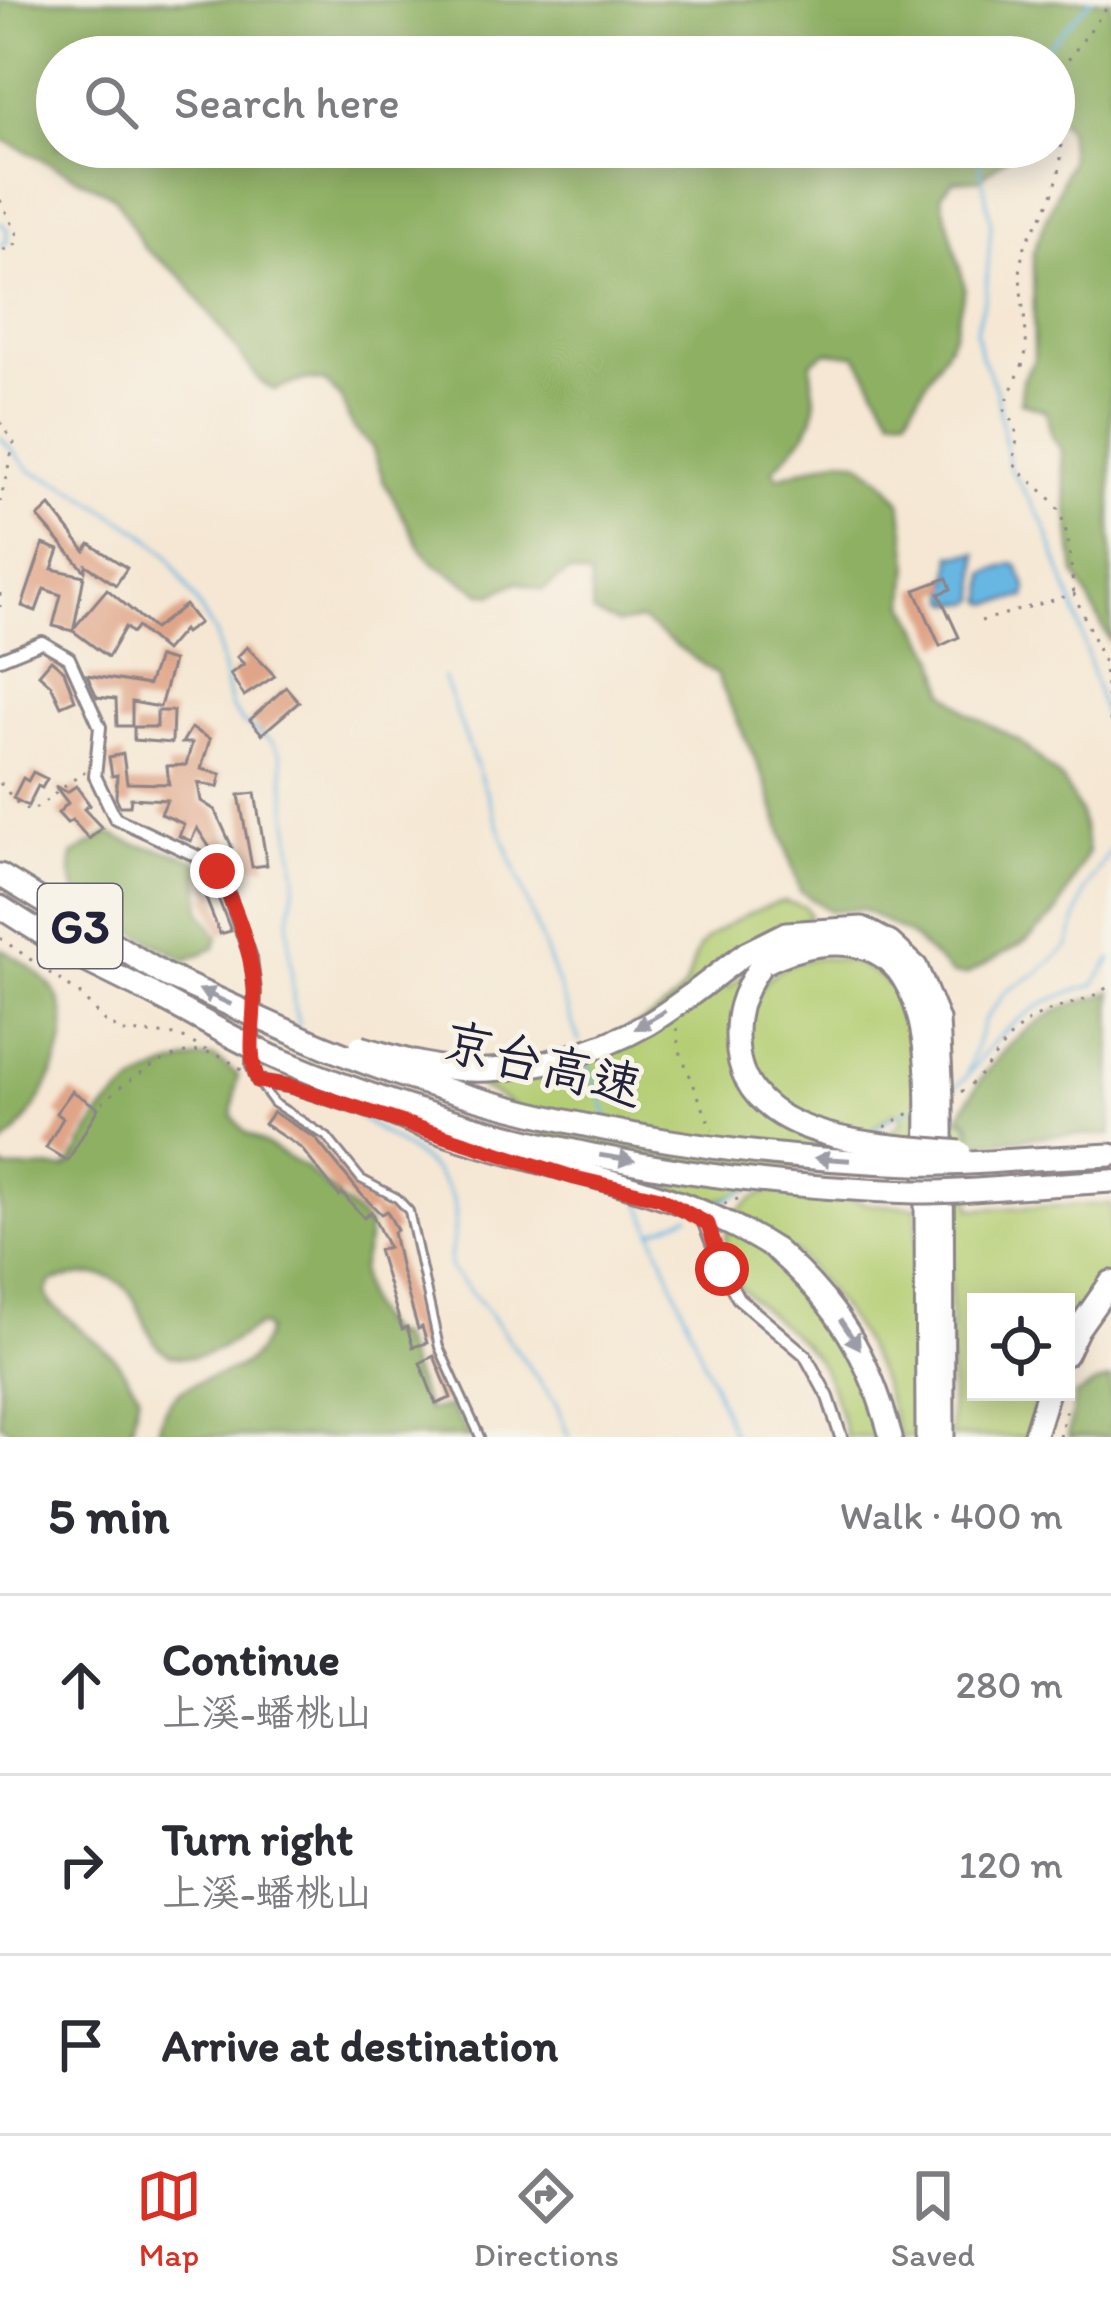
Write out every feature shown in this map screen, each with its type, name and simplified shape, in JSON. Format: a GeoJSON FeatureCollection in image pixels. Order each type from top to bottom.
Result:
{"type":"FeatureCollection","features":[{"type":"Feature","properties":{"kind":"highway","name":"京台高速"},"geometry":{"type":"LineString","coordinates":[[0,875],[158,984],[280,1060],[381,1097],[556,1148],[705,1172],[917,1192],[1111,1181]]}},
{"type":"Feature","properties":{"kind":"highway","name":"京台高速"},"geometry":{"type":"LineString","coordinates":[[0,907],[84,960],[254,1015],[389,1072],[562,1122],[708,1147],[918,1165],[1111,1155]]}},
{"type":"Feature","properties":{"kind":"highway"},"geometry":{"type":"LineString","coordinates":[[254,1015],[419,1063],[470,1070],[532,1065],[589,1050],[648,1024],[754,959],[786,933],[862,928],[890,943],[916,967],[938,1020],[943,1437]]}},
{"type":"Feature","properties":{"kind":"highway"},"geometry":{"type":"LineString","coordinates":[[754,959],[791,949],[858,945],[902,976],[921,1023],[926,1098],[927,1437]]}},
{"type":"Feature","properties":{"kind":"highway"},"geometry":{"type":"LineString","coordinates":[[754,959],[735,1027],[740,1065],[759,1097],[788,1119],[821,1134],[864,1142],[1033,1159]]}},
{"type":"Feature","properties":{"kind":"highway"},"geometry":{"type":"LineString","coordinates":[[280,1060],[425,1130],[665,1196],[728,1221],[776,1250],[818,1290],[865,1357],[891,1437]]}},
{"type":"Feature","properties":{"kind":"highway"},"geometry":{"type":"LineString","coordinates":[[1075,1340],[1111,1282]]}},
{"type":"Feature","properties":{"kind":"highway"},"geometry":{"type":"LineString","coordinates":[[1034,1437],[1045,1401]]}},
{"type":"Feature","properties":{"kind":"street"},"geometry":{"type":"LineString","coordinates":[[0,659],[41,642],[69,658],[100,727],[94,776],[115,818],[201,857],[217,871],[251,958],[255,992],[251,1064],[258,1081],[289,1086],[575,1178],[660,1198],[702,1218],[738,1298],[805,1355],[828,1397],[841,1437]]}},
{"type":"Feature","properties":{"kind":"lane"},"geometry":{"type":"LineString","coordinates":[[258,1081],[274,1102],[327,1137],[361,1179],[397,1198],[409,1211],[439,1347],[480,1437]]}},
{"type":"Feature","properties":{"kind":"path"},"geometry":{"type":"LineString","coordinates":[[1075,51],[1111,2]]}},
{"type":"Feature","properties":{"kind":"path"},"geometry":{"type":"LineString","coordinates":[[1059,168],[1022,257],[1028,324],[1025,359],[1008,389],[1005,410],[1015,421],[1018,439],[1013,462],[1058,507],[1075,595],[1103,660],[1111,727]]}},
{"type":"Feature","properties":{"kind":"path"},"geometry":{"type":"LineString","coordinates":[[0,200],[18,235],[16,244],[0,251]]}},
{"type":"Feature","properties":{"kind":"path"},"geometry":{"type":"LineString","coordinates":[[0,422],[14,443],[0,502]]}},
{"type":"Feature","properties":{"kind":"path"},"geometry":{"type":"LineString","coordinates":[[0,593],[0,608]]}},
{"type":"Feature","properties":{"kind":"path"},"geometry":{"type":"LineString","coordinates":[[981,621],[1075,595]]}},
{"type":"Feature","properties":{"kind":"path"},"geometry":{"type":"LineString","coordinates":[[0,783],[18,805],[32,812],[96,763]]}},
{"type":"Feature","properties":{"kind":"path"},"geometry":{"type":"LineString","coordinates":[[0,938],[124,1032],[178,1035],[258,1081]]}},
{"type":"Feature","properties":{"kind":"path"},"geometry":{"type":"LineString","coordinates":[[677,1028],[679,1049],[712,1140]]}},
{"type":"Feature","properties":{"kind":"path"},"geometry":{"type":"LineString","coordinates":[[102,1103],[169,1058],[211,1053]]}},
{"type":"Feature","properties":{"kind":"path"},"geometry":{"type":"LineString","coordinates":[[1060,1437],[1066,1408]]}},
{"type":"Feature","properties":{"kind":"green space"},"geometry":{"type":"Polygon","coordinates":[[[0,0],[1111,0],[1111,643],[1075,573],[1061,449],[1051,435],[1046,411],[1021,402],[1022,380],[1034,360],[1033,252],[1067,168],[1075,168],[1075,36],[36,36],[36,156],[0,138],[0,0]]]}},
{"type":"Feature","properties":{"kind":"green space"},"geometry":{"type":"Polygon","coordinates":[[[58,168],[993,168],[980,179],[953,181],[941,195],[965,288],[953,337],[907,415],[892,416],[856,355],[827,352],[811,362],[815,403],[811,423],[773,470],[778,477],[841,458],[860,462],[901,502],[909,561],[906,604],[937,659],[945,691],[968,713],[1021,742],[1063,781],[1080,812],[1088,851],[1057,913],[1027,940],[966,975],[952,974],[910,935],[862,909],[830,911],[800,891],[766,783],[716,674],[641,620],[618,624],[593,613],[590,577],[569,572],[543,590],[517,582],[492,595],[436,565],[421,549],[384,482],[372,447],[352,427],[341,399],[326,382],[306,379],[274,390],[260,381],[182,277],[144,248],[115,197],[58,168]]]}},
{"type":"Feature","properties":{"kind":"green space"},"geometry":{"type":"Polygon","coordinates":[[[109,833],[199,863],[201,911],[218,937],[215,948],[186,960],[78,900],[72,855],[109,833]]]}},
{"type":"Feature","properties":{"kind":"green space"},"geometry":{"type":"Polygon","coordinates":[[[784,901],[805,907],[810,916],[716,970],[728,988],[749,970],[746,1026],[762,987],[786,966],[822,958],[860,965],[876,974],[890,986],[908,1017],[917,1068],[917,1139],[885,1136],[901,1124],[902,1116],[896,1112],[806,1165],[738,1194],[706,1201],[656,1181],[584,1163],[509,1103],[481,1088],[482,1082],[560,1059],[646,1020],[684,988],[699,949],[709,937],[740,918],[784,901]]]}},
{"type":"Feature","properties":{"kind":"green space"},"geometry":{"type":"Polygon","coordinates":[[[0,948],[48,983],[61,1005],[64,1023],[50,1080],[18,1131],[0,1148],[0,948]]]}},
{"type":"Feature","properties":{"kind":"green space"},"geometry":{"type":"Polygon","coordinates":[[[1111,991],[1111,1135],[974,1144],[971,1124],[961,1114],[1001,1054],[1043,1019],[1111,991]]]}},
{"type":"Feature","properties":{"kind":"green space"},"geometry":{"type":"Polygon","coordinates":[[[214,1057],[238,1075],[232,1116],[245,1132],[306,1168],[369,1226],[361,1274],[370,1308],[382,1327],[399,1337],[428,1411],[450,1406],[470,1437],[157,1437],[170,1401],[195,1383],[250,1359],[267,1329],[260,1325],[203,1355],[171,1355],[156,1344],[129,1292],[113,1279],[88,1275],[51,1282],[46,1292],[50,1303],[115,1358],[139,1393],[130,1437],[19,1437],[0,1424],[0,1165],[7,1169],[64,1168],[102,1113],[125,1091],[168,1067],[214,1057]]]}},
{"type":"Feature","properties":{"kind":"green space"},"geometry":{"type":"Polygon","coordinates":[[[960,1117],[969,1125],[971,1209],[1111,1204],[1111,1271],[1075,1326],[1075,1293],[967,1293],[967,1401],[1038,1401],[1027,1437],[951,1437],[950,1122],[960,1117]]]}},
{"type":"Feature","properties":{"kind":"green space"},"geometry":{"type":"Polygon","coordinates":[[[770,1191],[832,1192],[866,1204],[917,1207],[918,1437],[898,1437],[861,1338],[797,1254],[785,1248],[844,1336],[883,1437],[846,1437],[821,1366],[740,1286],[729,1268],[725,1248],[732,1219],[745,1204],[770,1191]]]}},
{"type":"Feature","properties":{"kind":"green space"},"geometry":{"type":"Polygon","coordinates":[[[1111,1379],[1111,1437],[1068,1437],[1075,1396],[1111,1379]]]}},
{"type":"Feature","properties":{"kind":"water"},"geometry":{"type":"Polygon","coordinates":[[[977,553],[978,599],[952,603],[948,599],[952,555],[977,553]]]}},
{"type":"Feature","properties":{"kind":"water"},"geometry":{"type":"Polygon","coordinates":[[[1017,565],[1027,588],[1026,597],[989,604],[985,601],[986,573],[1017,565]]]}},
{"type":"Feature","properties":{"kind":"building"},"geometry":{"type":"Polygon","coordinates":[[[50,506],[85,551],[90,544],[127,568],[116,585],[86,565],[85,571],[38,517],[50,506]]]}},
{"type":"Feature","properties":{"kind":"building"},"geometry":{"type":"Polygon","coordinates":[[[43,544],[59,550],[52,569],[84,576],[74,628],[107,589],[154,629],[185,605],[199,623],[183,630],[165,651],[137,627],[132,633],[125,627],[108,657],[73,631],[53,626],[61,595],[44,589],[36,611],[22,606],[43,544]]]}},
{"type":"Feature","properties":{"kind":"building"},"geometry":{"type":"Polygon","coordinates":[[[947,578],[951,589],[939,594],[959,637],[940,646],[915,590],[947,578]]]}},
{"type":"Feature","properties":{"kind":"building"},"geometry":{"type":"Polygon","coordinates":[[[247,647],[275,676],[244,696],[230,674],[244,664],[237,657],[247,647]]]}},
{"type":"Feature","properties":{"kind":"building"},"geometry":{"type":"Polygon","coordinates":[[[158,657],[173,661],[160,707],[132,702],[132,726],[117,726],[116,699],[97,697],[87,675],[148,685],[158,657]]]}},
{"type":"Feature","properties":{"kind":"building"},"geometry":{"type":"Polygon","coordinates":[[[51,660],[64,671],[75,700],[61,706],[51,685],[39,674],[51,660]]]}},
{"type":"Feature","properties":{"kind":"building"},"geometry":{"type":"Polygon","coordinates":[[[286,687],[299,702],[262,734],[250,720],[286,687]]]}},
{"type":"Feature","properties":{"kind":"building"},"geometry":{"type":"Polygon","coordinates":[[[157,711],[173,711],[172,743],[134,740],[134,727],[157,727],[157,711]]]}},
{"type":"Feature","properties":{"kind":"building"},"geometry":{"type":"Polygon","coordinates":[[[191,728],[210,739],[201,769],[221,774],[218,787],[198,783],[201,801],[215,810],[232,847],[216,857],[197,828],[191,841],[179,836],[184,824],[161,814],[167,800],[131,798],[130,806],[120,806],[116,797],[117,775],[112,776],[109,757],[123,754],[127,783],[169,784],[167,766],[186,765],[192,743],[182,743],[191,728]]]}},
{"type":"Feature","properties":{"kind":"building"},"geometry":{"type":"Polygon","coordinates":[[[33,772],[47,779],[28,806],[13,798],[23,778],[28,781],[33,772]]]}},
{"type":"Feature","properties":{"kind":"building"},"geometry":{"type":"Polygon","coordinates":[[[55,786],[67,792],[76,786],[90,805],[84,809],[102,828],[89,839],[72,820],[67,823],[58,813],[68,803],[55,786]]]}},
{"type":"Feature","properties":{"kind":"building"},"geometry":{"type":"Polygon","coordinates":[[[255,793],[267,865],[252,867],[239,795],[255,793]]]}},
{"type":"Feature","properties":{"kind":"building"},"geometry":{"type":"Polygon","coordinates":[[[211,880],[231,931],[220,934],[205,896],[211,894],[207,882],[211,880]]]}},
{"type":"Feature","properties":{"kind":"building"},"geometry":{"type":"Polygon","coordinates":[[[72,1091],[98,1108],[68,1161],[46,1148],[63,1118],[56,1113],[72,1091]]]}},
{"type":"Feature","properties":{"kind":"building"},"geometry":{"type":"Polygon","coordinates":[[[273,1112],[315,1138],[361,1194],[381,1214],[387,1211],[397,1230],[393,1232],[401,1270],[418,1329],[422,1327],[427,1343],[413,1347],[407,1327],[402,1329],[378,1250],[388,1247],[371,1212],[364,1218],[342,1193],[339,1196],[301,1148],[264,1124],[273,1112]]]}},
{"type":"Feature","properties":{"kind":"building"},"geometry":{"type":"Polygon","coordinates":[[[434,1356],[451,1398],[436,1404],[420,1363],[434,1356]]]}},
{"type":"Feature","properties":{"kind":"waterway"},"geometry":{"type":"LineString","coordinates":[[1058,36],[1091,0]]}},
{"type":"Feature","properties":{"kind":"waterway"},"geometry":{"type":"LineString","coordinates":[[980,168],[991,223],[986,293],[976,331],[981,356],[996,389],[1009,467],[1044,523],[1077,617],[1111,741]]}},
{"type":"Feature","properties":{"kind":"waterway"},"geometry":{"type":"LineString","coordinates":[[0,222],[7,229],[7,241],[0,246]]}},
{"type":"Feature","properties":{"kind":"waterway"},"geometry":{"type":"LineString","coordinates":[[0,437],[31,471],[66,485],[167,554],[216,635],[231,707],[281,755],[296,878],[288,923],[299,1025]]}},
{"type":"Feature","properties":{"kind":"waterway"},"geometry":{"type":"LineString","coordinates":[[443,677],[579,1041]]}},
{"type":"Feature","properties":{"kind":"waterway"},"geometry":{"type":"LineString","coordinates":[[966,1078],[984,1021],[1006,992],[1039,972],[1068,946],[1085,891],[1111,849]]}},
{"type":"Feature","properties":{"kind":"waterway"},"geometry":{"type":"LineString","coordinates":[[951,1089],[1012,1025],[1050,1001],[1094,985],[1111,959]]}},
{"type":"Feature","properties":{"kind":"waterway"},"geometry":{"type":"LineString","coordinates":[[587,1061],[609,1119]]}},
{"type":"Feature","properties":{"kind":"waterway"},"geometry":{"type":"LineString","coordinates":[[873,1132],[921,1104]]}},
{"type":"Feature","properties":{"kind":"waterway"},"geometry":{"type":"LineString","coordinates":[[353,1112],[423,1160],[445,1185],[455,1216],[450,1268],[556,1404],[569,1437]]}},
{"type":"Feature","properties":{"kind":"waterway"},"geometry":{"type":"LineString","coordinates":[[715,1205],[749,1189]]}},
{"type":"Feature","properties":{"kind":"waterway"},"geometry":{"type":"LineString","coordinates":[[640,1201],[734,1437]]}},
{"type":"Feature","properties":{"kind":"waterway"},"geometry":{"type":"LineString","coordinates":[[654,1231],[689,1216]]}},
{"type":"Feature","properties":{"kind":"route"},"geometry":{"type":"LineString","coordinates":[[217,871],[251,958],[255,992],[251,1064],[258,1081],[289,1086],[575,1178],[660,1198],[708,1224],[722,1269]]}}]}
